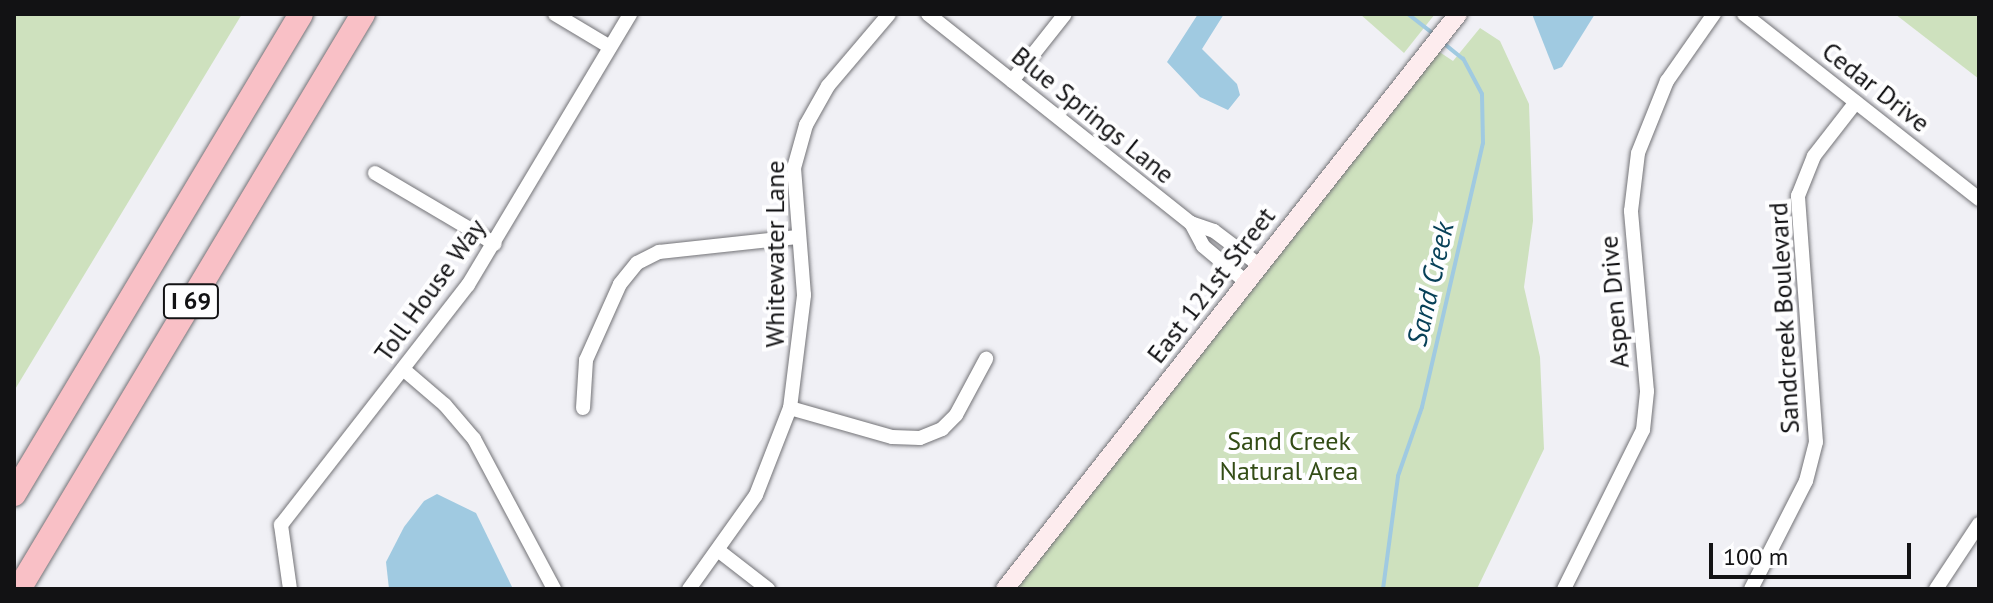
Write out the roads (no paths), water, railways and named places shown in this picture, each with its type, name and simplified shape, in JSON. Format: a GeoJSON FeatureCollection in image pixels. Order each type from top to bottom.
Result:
{"type":"FeatureCollection","features":[{"type":"Feature","properties":{"kind":"highway","name":"I 69"},"geometry":{"type":"LineString","coordinates":[[14,494],[301,14]]}},
{"type":"Feature","properties":{"kind":"highway","name":"I 69"},"geometry":{"type":"LineString","coordinates":[[19,589],[363,14]]}},
{"type":"Feature","properties":{"kind":"street"},"geometry":{"type":"LineString","coordinates":[[555,14],[610,47]]}},
{"type":"Feature","properties":{"kind":"street","name":"Toll House Way"},"geometry":{"type":"LineString","coordinates":[[290,589],[281,525],[403,369],[495,244],[630,14]]}},
{"type":"Feature","properties":{"kind":"street","name":"Whitewater Lane"},"geometry":{"type":"LineString","coordinates":[[689,589],[719,551],[761,485],[790,408],[803,324],[794,168],[806,125],[828,86],[889,14]]}},
{"type":"Feature","properties":{"kind":"street","name":"Blue Springs Lane"},"geometry":{"type":"LineString","coordinates":[[928,14],[1191,223],[1214,231],[1259,265]]}},
{"type":"Feature","properties":{"kind":"street"},"geometry":{"type":"LineString","coordinates":[[1012,81],[1065,14]]}},
{"type":"Feature","properties":{"kind":"street","name":"Aspen Drive"},"geometry":{"type":"LineString","coordinates":[[1564,589],[1638,446],[1646,414],[1631,211],[1638,153],[1667,81],[1714,14]]}},
{"type":"Feature","properties":{"kind":"street","name":"Cedar Drive"},"geometry":{"type":"LineString","coordinates":[[1744,14],[1979,199]]}},
{"type":"Feature","properties":{"kind":"street","name":"East 121st Street"},"geometry":{"type":"LineString","coordinates":[[1005,589],[1453,20]]}},
{"type":"Feature","properties":{"kind":"street","name":"Sandcreek Boulevard"},"geometry":{"type":"LineString","coordinates":[[1751,589],[1813,458],[1816,416],[1798,196],[1806,170],[1856,102]]}},
{"type":"Feature","properties":{"kind":"street"},"geometry":{"type":"LineString","coordinates":[[375,173],[495,244]]}},
{"type":"Feature","properties":{"kind":"street","name":"Blue Springs Lane"},"geometry":{"type":"LineString","coordinates":[[1191,223],[1203,246],[1246,282]]}},
{"type":"Feature","properties":{"kind":"street"},"geometry":{"type":"LineString","coordinates":[[583,408],[586,360],[620,284],[637,263],[659,252],[797,237]]}},
{"type":"Feature","properties":{"kind":"street"},"geometry":{"type":"LineString","coordinates":[[790,408],[892,437],[932,435],[967,401],[986,359]]}},
{"type":"Feature","properties":{"kind":"street"},"geometry":{"type":"LineString","coordinates":[[403,369],[445,405],[474,439],[554,589]]}},
{"type":"Feature","properties":{"kind":"street"},"geometry":{"type":"LineString","coordinates":[[1936,589],[1979,524]]}},
{"type":"Feature","properties":{"kind":"street"},"geometry":{"type":"LineString","coordinates":[[719,551],[768,589]]}},
{"type":"Feature","properties":{"kind":"water"},"geometry":{"type":"Polygon","coordinates":[[[1198,14],[1224,14],[1202,49],[1237,84],[1240,95],[1228,110],[1200,97],[1167,62],[1198,14]]]}},
{"type":"Feature","properties":{"kind":"water"},"geometry":{"type":"Polygon","coordinates":[[[1532,14],[1595,14],[1562,67],[1554,70],[1532,14]]]}},
{"type":"Feature","properties":{"kind":"water"},"geometry":{"type":"Polygon","coordinates":[[[437,494],[476,513],[513,589],[389,589],[386,562],[404,527],[424,501],[437,494]]]}},
{"type":"Feature","properties":{"kind":"waterway","name":"Sand Creek"},"geometry":{"type":"LineString","coordinates":[[1408,14],[1435,35]]}},
{"type":"Feature","properties":{"kind":"waterway","name":"Sand Creek"},"geometry":{"type":"LineString","coordinates":[[1383,589],[1398,476],[1422,407],[1483,143],[1482,94],[1463,59],[1441,41]]}},
{"type":"Feature","properties":{"kind":"park label","name":"Sand Creek Natural Area"},"geometry":{"type":"Point","coordinates":[1289,456]}}]}
